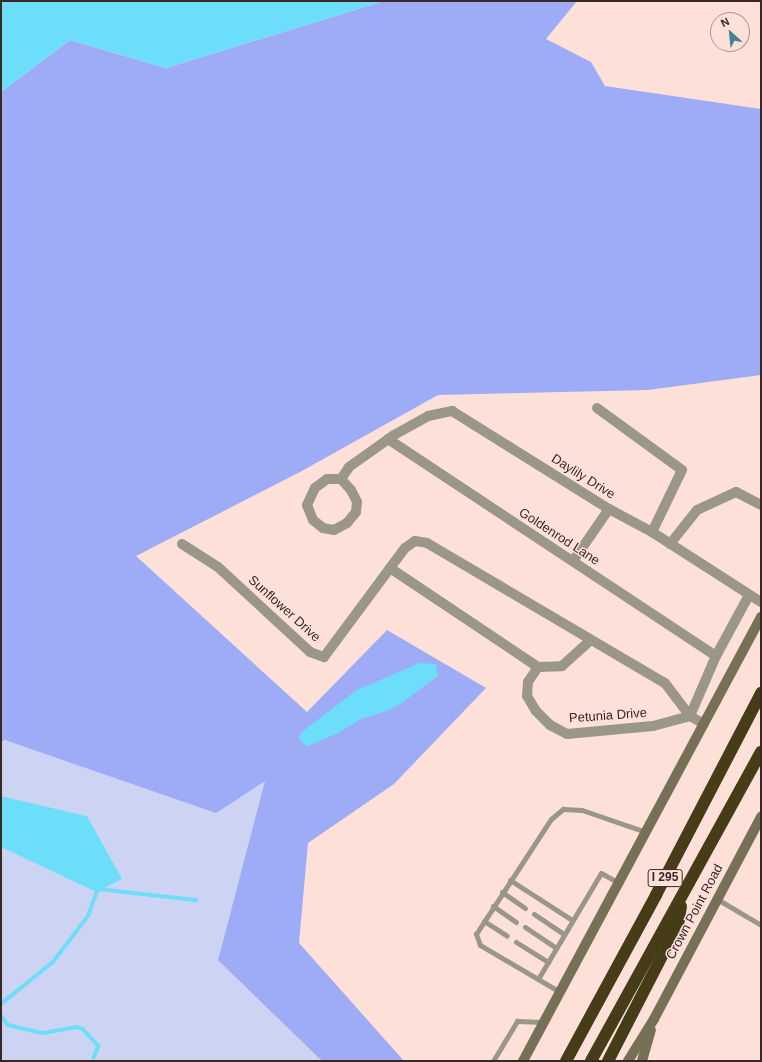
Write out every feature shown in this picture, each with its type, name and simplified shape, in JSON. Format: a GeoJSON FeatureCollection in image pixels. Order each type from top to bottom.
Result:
{"type":"FeatureCollection","features":[{"type":"Feature","properties":{"kind":"highway","name":"I 295"},"geometry":{"type":"LineString","coordinates":[[566,1061],[656,895],[761,692]]}},
{"type":"Feature","properties":{"kind":"highway","name":"I 295"},"geometry":{"type":"LineString","coordinates":[[591,1061],[683,897],[761,752]]}},
{"type":"Feature","properties":{"kind":"highway"},"geometry":{"type":"LineString","coordinates":[[608,1061],[678,926],[683,897]]}},
{"type":"Feature","properties":{"kind":"main road"},"geometry":{"type":"LineString","coordinates":[[523,1061],[761,617]]}},
{"type":"Feature","properties":{"kind":"main road","name":"Crown Point Road"},"geometry":{"type":"LineString","coordinates":[[628,1061],[654,1019],[716,899],[761,817]]}},
{"type":"Feature","properties":{"kind":"main road","name":"Crown Point Road"},"geometry":{"type":"LineString","coordinates":[[642,1061],[654,1019]]}},
{"type":"Feature","properties":{"kind":"street"},"geometry":{"type":"LineString","coordinates":[[596,408],[682,470],[652,532]]}},
{"type":"Feature","properties":{"kind":"street","name":"Daylily Drive"},"geometry":{"type":"LineString","coordinates":[[341,479],[349,467],[388,439],[428,416],[452,411],[609,509],[652,532],[761,602]]}},
{"type":"Feature","properties":{"kind":"street","name":"Goldenrod Lane"},"geometry":{"type":"LineString","coordinates":[[388,439],[716,656]]}},
{"type":"Feature","properties":{"kind":"street"},"geometry":{"type":"LineString","coordinates":[[327,479],[341,479],[351,490],[357,502],[356,512],[347,523],[334,530],[323,528],[313,520],[307,506],[315,488],[327,479]]}},
{"type":"Feature","properties":{"kind":"street"},"geometry":{"type":"LineString","coordinates":[[670,544],[697,510],[736,492],[761,505]]}},
{"type":"Feature","properties":{"kind":"street"},"geometry":{"type":"LineString","coordinates":[[573,562],[609,509]]}},
{"type":"Feature","properties":{"kind":"street","name":"Sunflower Drive"},"geometry":{"type":"LineString","coordinates":[[182,544],[218,567],[310,652],[324,657],[405,548],[415,541],[427,543],[590,641],[666,683],[690,716],[704,724]]}},
{"type":"Feature","properties":{"kind":"street"},"geometry":{"type":"LineString","coordinates":[[390,568],[538,667],[562,666],[590,641]]}},
{"type":"Feature","properties":{"kind":"street"},"geometry":{"type":"LineString","coordinates":[[690,716],[716,656],[749,595]]}},
{"type":"Feature","properties":{"kind":"street","name":"Petunia Drive"},"geometry":{"type":"LineString","coordinates":[[538,667],[528,682],[527,696],[546,720],[567,734],[653,726],[690,716]]}},
{"type":"Feature","properties":{"kind":"lane"},"geometry":{"type":"LineString","coordinates":[[560,992],[480,945],[476,934],[551,819],[563,809],[582,810],[646,832]]}},
{"type":"Feature","properties":{"kind":"lane"},"geometry":{"type":"LineString","coordinates":[[538,979],[601,873],[619,883]]}},
{"type":"Feature","properties":{"kind":"lane"},"geometry":{"type":"LineString","coordinates":[[510,880],[572,920]]}},
{"type":"Feature","properties":{"kind":"lane"},"geometry":{"type":"LineString","coordinates":[[502,892],[525,908]]}},
{"type":"Feature","properties":{"kind":"lane"},"geometry":{"type":"LineString","coordinates":[[716,899],[761,925]]}},
{"type":"Feature","properties":{"kind":"lane"},"geometry":{"type":"LineString","coordinates":[[493,906],[516,922]]}},
{"type":"Feature","properties":{"kind":"lane"},"geometry":{"type":"LineString","coordinates":[[534,914],[564,934]]}},
{"type":"Feature","properties":{"kind":"lane"},"geometry":{"type":"LineString","coordinates":[[484,921],[507,936]]}},
{"type":"Feature","properties":{"kind":"lane"},"geometry":{"type":"LineString","coordinates":[[525,928],[556,948]]}},
{"type":"Feature","properties":{"kind":"lane"},"geometry":{"type":"LineString","coordinates":[[516,942],[548,962]]}},
{"type":"Feature","properties":{"kind":"lane"},"geometry":{"type":"LineString","coordinates":[[493,1061],[517,1021],[544,1022]]}},
{"type":"Feature","properties":{"kind":"shaded area"},"geometry":{"type":"Polygon","coordinates":[[[1,1],[384,1],[166,68],[70,40],[1,92],[1,1]]]}},
{"type":"Feature","properties":{"kind":"shaded area"},"geometry":{"type":"Polygon","coordinates":[[[384,1],[577,1],[546,39],[591,62],[605,86],[761,109],[761,375],[648,390],[438,395],[300,472],[136,556],[307,712],[387,630],[486,688],[394,784],[308,843],[299,943],[404,1061],[322,1061],[218,960],[265,781],[216,813],[5,740],[1,742],[1,92],[70,40],[166,68],[384,1]]]}},
{"type":"Feature","properties":{"kind":"shaded area"},"geometry":{"type":"Polygon","coordinates":[[[420,663],[436,664],[438,676],[400,704],[387,711],[361,719],[338,733],[308,746],[301,742],[299,737],[303,731],[357,690],[420,663]]]}},
{"type":"Feature","properties":{"kind":"shaded area"},"geometry":{"type":"Polygon","coordinates":[[[5,740],[266,780],[218,959],[322,1061],[1,1061],[1,847],[96,892],[87,816],[1,796],[1,742],[5,740]]]}},
{"type":"Feature","properties":{"kind":"shaded area"},"geometry":{"type":"Polygon","coordinates":[[[1,796],[87,816],[122,879],[96,892],[1,847],[1,796]]]}},
{"type":"Feature","properties":{"kind":"waterway"},"geometry":{"type":"LineString","coordinates":[[1,1004],[53,962],[88,916],[98,888]]}},
{"type":"Feature","properties":{"kind":"waterway"},"geometry":{"type":"LineString","coordinates":[[99,889],[196,900]]}},
{"type":"Feature","properties":{"kind":"waterway"},"geometry":{"type":"LineString","coordinates":[[1,1015],[8,1025],[43,1033],[76,1027],[83,1029],[99,1046],[94,1058]]}}]}
